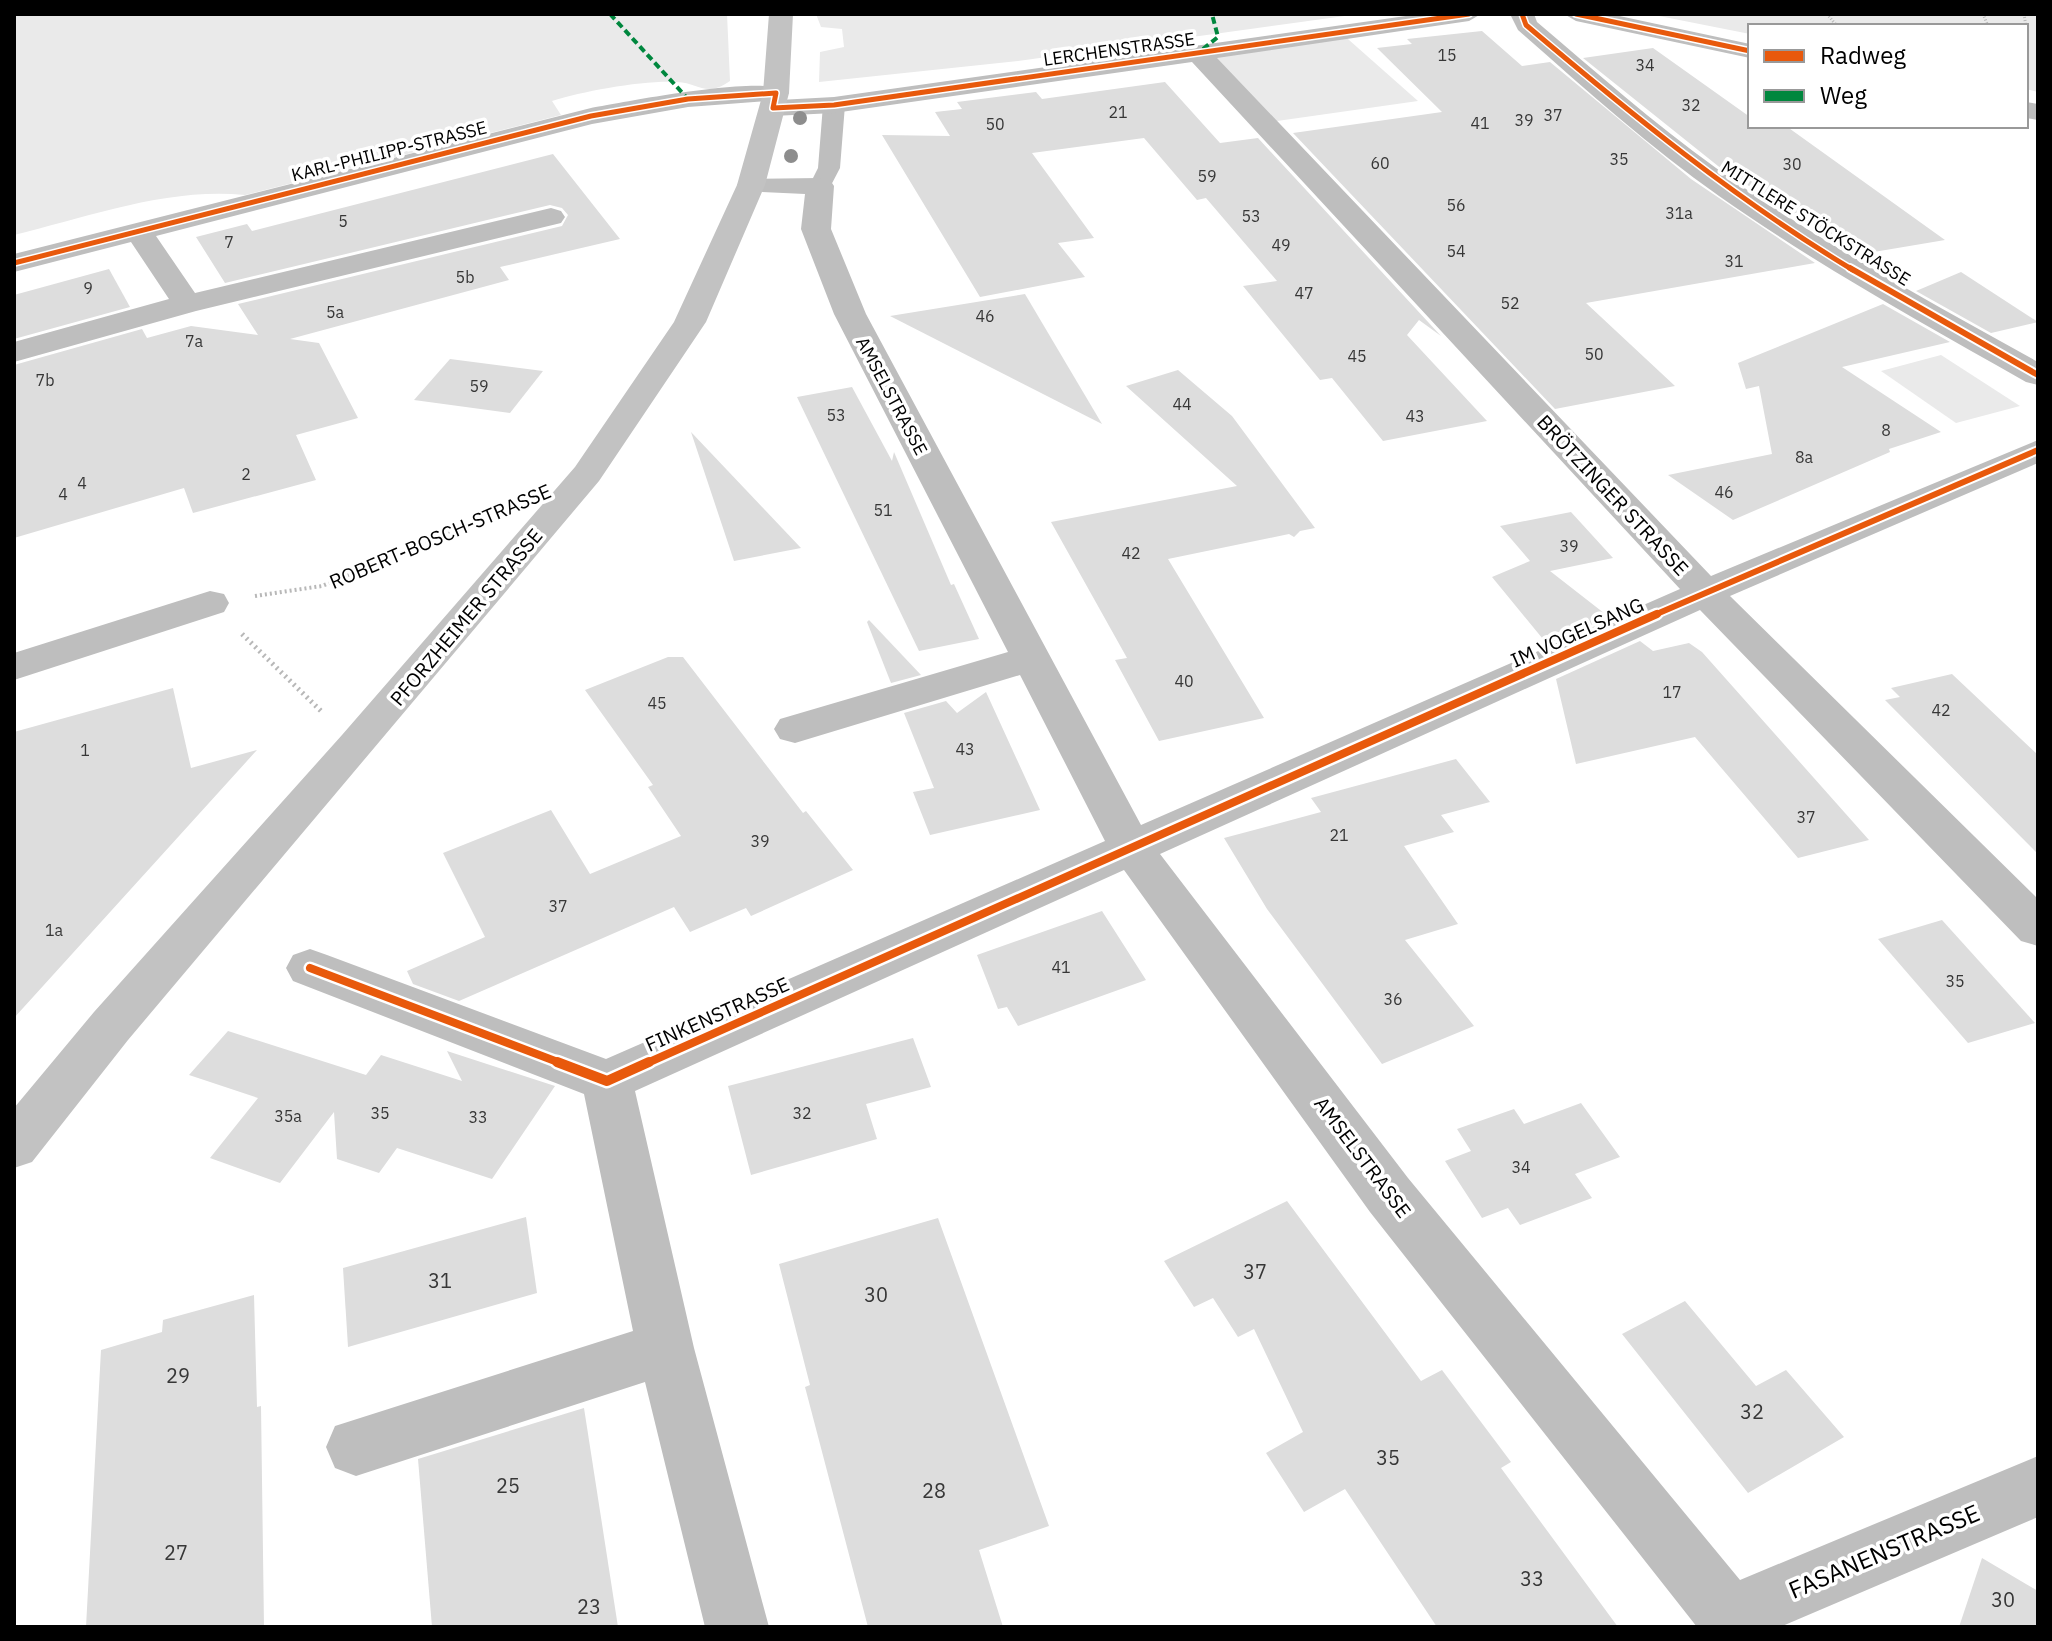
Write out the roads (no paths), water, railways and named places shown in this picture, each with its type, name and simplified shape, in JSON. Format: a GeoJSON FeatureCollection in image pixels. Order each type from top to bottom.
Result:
{"type":"FeatureCollection","features":[{"type":"Feature","properties":{"kind":"main road","name":"PFORZHEIMER STRASSE"},"geometry":{"type":"LineString","coordinates":[[14,1146],[111,1026],[357,745],[587,474],[690,322],[751,185],[775,100],[781,14]]}},
{"type":"Feature","properties":{"kind":"street","name":"LERCHENSTRASSE"},"geometry":{"type":"LineString","coordinates":[[775,100],[834,105],[1469,14]]}},
{"type":"Feature","properties":{"kind":"street","name":"MITTLERE STÖCKSTRASSE"},"geometry":{"type":"LineString","coordinates":[[1522,14],[1526,25],[1642,123],[1730,191],[1936,317],[2038,375]]}},
{"type":"Feature","properties":{"kind":"street"},"geometry":{"type":"LineString","coordinates":[[1576,14],[1748,51]]}},
{"type":"Feature","properties":{"kind":"street","name":"BRÖTZINGER STRASSE"},"geometry":{"type":"LineString","coordinates":[[1198,53],[1705,593],[2038,928]]}},
{"type":"Feature","properties":{"kind":"street","name":"KARL-PHILIPP-STRASSE"},"geometry":{"type":"LineString","coordinates":[[14,263],[591,116],[688,99],[775,100]]}},
{"type":"Feature","properties":{"kind":"street"},"geometry":{"type":"LineString","coordinates":[[751,185],[820,186]]}},
{"type":"Feature","properties":{"kind":"street","name":"AMSELSTRASSE"},"geometry":{"type":"LineString","coordinates":[[820,186],[816,229],[850,314],[1130,846],[1389,1195],[1734,1622]]}},
{"type":"Feature","properties":{"kind":"street"},"geometry":{"type":"LineString","coordinates":[[14,352],[187,304],[551,217]]}},
{"type":"Feature","properties":{"kind":"street"},"geometry":{"type":"LineString","coordinates":[[139,232],[187,304]]}},
{"type":"Feature","properties":{"kind":"street","name":"IM VOGELSANG"},"geometry":{"type":"LineString","coordinates":[[1130,846],[2038,450]]}},
{"type":"Feature","properties":{"kind":"street"},"geometry":{"type":"LineString","coordinates":[[14,667],[210,603]]}},
{"type":"Feature","properties":{"kind":"street"},"geometry":{"type":"LineString","coordinates":[[795,729],[1031,658]]}},
{"type":"Feature","properties":{"kind":"street","name":"FINKENSTRASSE"},"geometry":{"type":"LineString","coordinates":[[607,1081],[1130,846]]}},
{"type":"Feature","properties":{"kind":"street"},"geometry":{"type":"LineString","coordinates":[[310,968],[607,1081],[665,1348],[737,1627]]}},
{"type":"Feature","properties":{"kind":"street"},"geometry":{"type":"LineString","coordinates":[[356,1447],[665,1348]]}},
{"type":"Feature","properties":{"kind":"street","name":"FASANENSTRASSE"},"geometry":{"type":"LineString","coordinates":[[1734,1622],[2038,1486]]}},
{"type":"Feature","properties":{"kind":"lane"},"geometry":{"type":"LineString","coordinates":[[820,186],[829,168],[834,105]]}}]}
